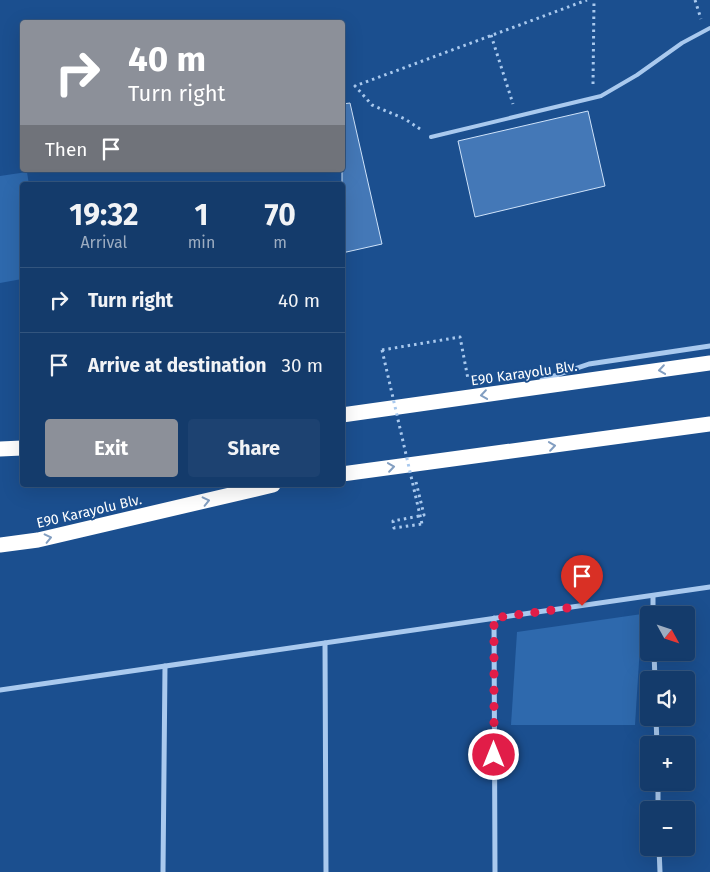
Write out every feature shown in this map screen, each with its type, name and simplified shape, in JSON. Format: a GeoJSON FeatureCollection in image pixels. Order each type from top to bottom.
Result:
{"type":"FeatureCollection","features":[{"type":"Feature","properties":{"kind":"highway","name":"E90 Karayolu Blv."},"geometry":{"type":"LineString","coordinates":[[345,415],[710,363]]}},
{"type":"Feature","properties":{"kind":"highway"},"geometry":{"type":"LineString","coordinates":[[345,474],[710,424]]}},
{"type":"Feature","properties":{"kind":"highway"},"geometry":{"type":"LineString","coordinates":[[0,449],[20,448]]}},
{"type":"Feature","properties":{"kind":"highway","name":"E90 Karayolu Blv."},"geometry":{"type":"LineString","coordinates":[[0,545],[38,540],[263,487]]}},
{"type":"Feature","properties":{"kind":"street"},"geometry":{"type":"LineString","coordinates":[[513,391],[589,364],[710,346]]}},
{"type":"Feature","properties":{"kind":"street"},"geometry":{"type":"LineString","coordinates":[[0,690],[710,587]]}},
{"type":"Feature","properties":{"kind":"street"},"geometry":{"type":"LineString","coordinates":[[653,596],[653,606]]}},
{"type":"Feature","properties":{"kind":"street"},"geometry":{"type":"LineString","coordinates":[[494,618],[495,872]]}},
{"type":"Feature","properties":{"kind":"street"},"geometry":{"type":"LineString","coordinates":[[325,643],[326,872]]}},
{"type":"Feature","properties":{"kind":"street"},"geometry":{"type":"LineString","coordinates":[[163,872],[164,666]]}},
{"type":"Feature","properties":{"kind":"street"},"geometry":{"type":"LineString","coordinates":[[659,856],[660,872]]}},
{"type":"Feature","properties":{"kind":"lane"},"geometry":{"type":"LineString","coordinates":[[431,137],[600,96],[637,75],[682,43],[710,28]]}},
{"type":"Feature","properties":{"kind":"path"},"geometry":{"type":"LineString","coordinates":[[431,137],[405,119],[372,105],[355,86],[587,0]]}},
{"type":"Feature","properties":{"kind":"path"},"geometry":{"type":"LineString","coordinates":[[592,98],[594,0]]}},
{"type":"Feature","properties":{"kind":"path"},"geometry":{"type":"LineString","coordinates":[[695,0],[704,30]]}},
{"type":"Feature","properties":{"kind":"path"},"geometry":{"type":"LineString","coordinates":[[491,36],[517,116]]}},
{"type":"Feature","properties":{"kind":"path"},"geometry":{"type":"LineString","coordinates":[[412,464],[424,515],[393,521],[394,528],[422,524],[382,350],[460,337],[472,397]]}},
{"type":"Feature","properties":{"kind":"shaded area"},"geometry":{"type":"Polygon","coordinates":[[[27,172],[29,182],[20,182],[20,279],[0,283],[0,176],[27,172]]]}},
{"type":"Feature","properties":{"kind":"shaded area"},"geometry":{"type":"Polygon","coordinates":[[[640,614],[635,725],[511,725],[517,632],[640,614]]]}},
{"type":"Feature","properties":{"kind":"building"},"geometry":{"type":"Polygon","coordinates":[[[350,103],[382,244],[345,252],[345,182],[342,182],[342,172],[345,172],[345,104],[350,103]]]}},
{"type":"Feature","properties":{"kind":"building"},"geometry":{"type":"Polygon","coordinates":[[[588,111],[605,186],[475,217],[458,141],[588,111]]]}},
{"type":"Feature","properties":{"kind":"route"},"geometry":{"type":"LineString","coordinates":[[494,755],[494,618],[582,606]]}}]}
